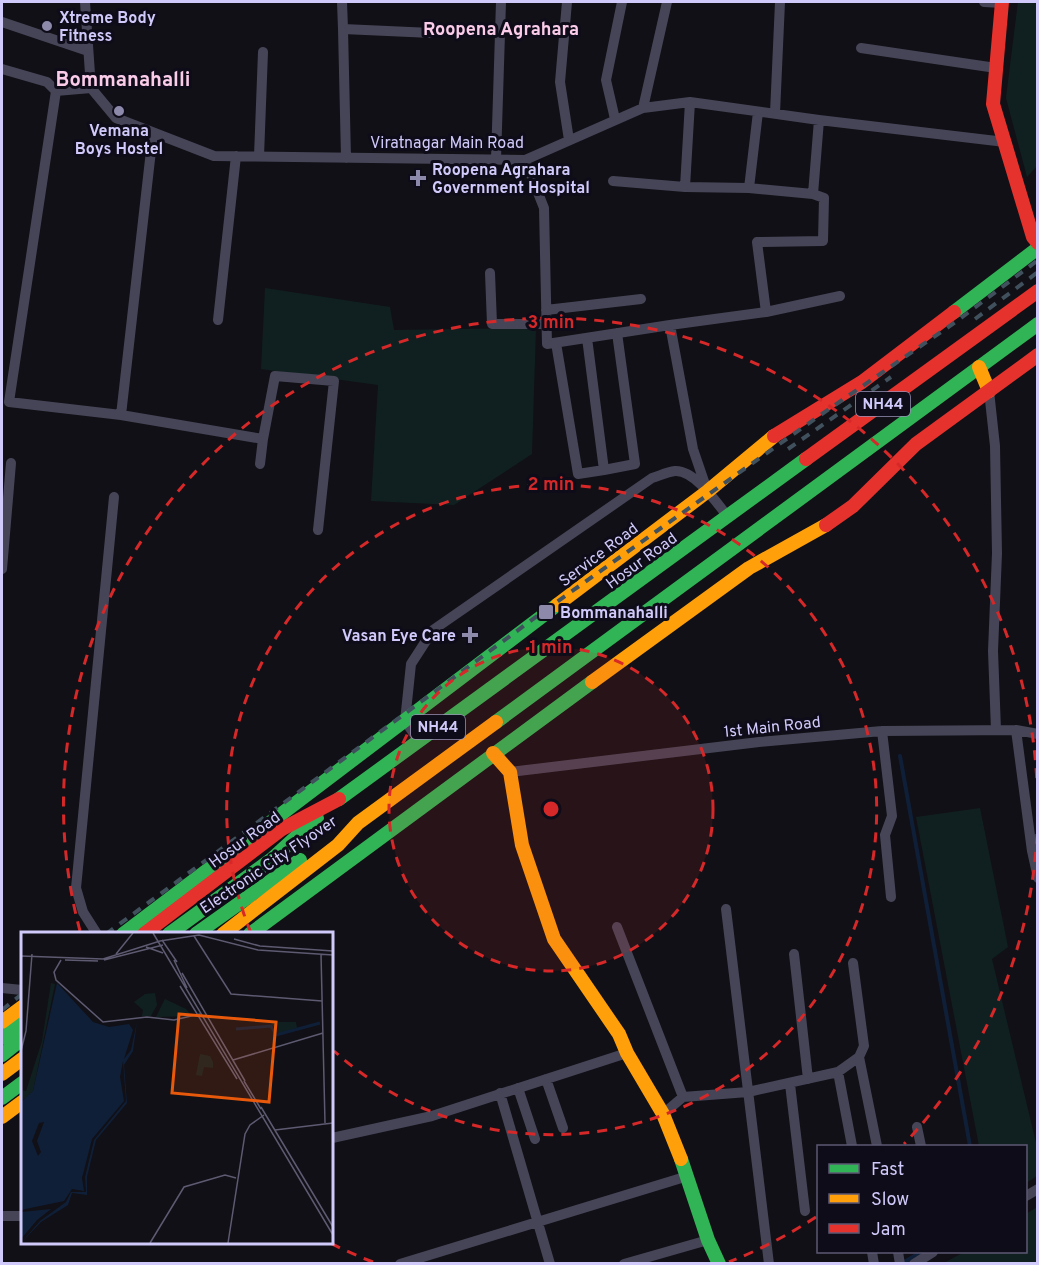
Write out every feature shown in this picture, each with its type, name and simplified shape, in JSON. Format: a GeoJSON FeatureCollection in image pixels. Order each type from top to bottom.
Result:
{"type":"FeatureCollection","features":[{"type":"Feature","properties":{"kind":"main road"},"geometry":{"type":"LineString","coordinates":[[1002,2],[993,104],[1033,237],[1038,243]]}},
{"type":"Feature","properties":{"kind":"main road","name":"Service Road"},"geometry":{"type":"LineString","coordinates":[[124,932],[708,491],[768,439],[862,382],[1038,248]]}},
{"type":"Feature","properties":{"kind":"main road","name":"Hosur Road"},"geometry":{"type":"LineString","coordinates":[[145,932],[282,829],[337,800],[420,741],[1038,291]]}},
{"type":"Feature","properties":{"kind":"main road","name":"NH44"},"geometry":{"type":"LineString","coordinates":[[224,932],[338,845],[358,823],[1038,324]]}},
{"type":"Feature","properties":{"kind":"main road"},"geometry":{"type":"LineString","coordinates":[[251,932],[493,753],[749,568],[827,524],[853,506],[916,444],[1038,355]]}},
{"type":"Feature","properties":{"kind":"main road"},"geometry":{"type":"LineString","coordinates":[[979,367],[989,391]]}},
{"type":"Feature","properties":{"kind":"main road"},"geometry":{"type":"LineString","coordinates":[[493,753],[510,772],[522,845],[554,939],[619,1034],[627,1053],[663,1114],[688,1176],[708,1240],[719,1263]]}},
{"type":"Feature","properties":{"kind":"main road","name":"Electronic City Flyover"},"geometry":{"type":"LineString","coordinates":[[170,932],[272,859],[337,800]]}},
{"type":"Feature","properties":{"kind":"main road","name":"Electronic City Flyover"},"geometry":{"type":"LineString","coordinates":[[197,932],[277,875],[358,823]]}},
{"type":"Feature","properties":{"kind":"main road"},"geometry":{"type":"LineString","coordinates":[[2,1023],[21,1008]]}},
{"type":"Feature","properties":{"kind":"main road"},"geometry":{"type":"LineString","coordinates":[[2,1038],[21,1024]]}},
{"type":"Feature","properties":{"kind":"main road"},"geometry":{"type":"LineString","coordinates":[[2,1055],[21,1041]]}},
{"type":"Feature","properties":{"kind":"main road"},"geometry":{"type":"LineString","coordinates":[[2,1074],[21,1060]]}},
{"type":"Feature","properties":{"kind":"main road"},"geometry":{"type":"LineString","coordinates":[[2,1098],[21,1084]]}},
{"type":"Feature","properties":{"kind":"main road"},"geometry":{"type":"LineString","coordinates":[[2,1117],[21,1103]]}},
{"type":"Feature","properties":{"kind":"street"},"geometry":{"type":"LineString","coordinates":[[56,91],[91,88],[85,2]]}},
{"type":"Feature","properties":{"kind":"street"},"geometry":{"type":"LineString","coordinates":[[342,2],[346,158]]}},
{"type":"Feature","properties":{"kind":"street"},"geometry":{"type":"LineString","coordinates":[[496,159],[501,2]]}},
{"type":"Feature","properties":{"kind":"street"},"geometry":{"type":"LineString","coordinates":[[567,2],[560,82],[569,140]]}},
{"type":"Feature","properties":{"kind":"street"},"geometry":{"type":"LineString","coordinates":[[615,119],[606,80],[622,2]]}},
{"type":"Feature","properties":{"kind":"street"},"geometry":{"type":"LineString","coordinates":[[643,108],[667,2]]}},
{"type":"Feature","properties":{"kind":"street"},"geometry":{"type":"LineString","coordinates":[[775,113],[780,2]]}},
{"type":"Feature","properties":{"kind":"street"},"geometry":{"type":"LineString","coordinates":[[984,2],[1002,2]]}},
{"type":"Feature","properties":{"kind":"street"},"geometry":{"type":"LineString","coordinates":[[2,22],[88,51]]}},
{"type":"Feature","properties":{"kind":"street"},"geometry":{"type":"LineString","coordinates":[[343,29],[432,33]]}},
{"type":"Feature","properties":{"kind":"street"},"geometry":{"type":"LineString","coordinates":[[861,48],[996,68]]}},
{"type":"Feature","properties":{"kind":"street"},"geometry":{"type":"LineString","coordinates":[[259,156],[263,52]]}},
{"type":"Feature","properties":{"kind":"street"},"geometry":{"type":"LineString","coordinates":[[2,69],[48,82],[56,91]]}},
{"type":"Feature","properties":{"kind":"street","name":"Viratnagar Main Road"},"geometry":{"type":"LineString","coordinates":[[91,88],[116,118],[214,156],[525,160],[643,108],[690,102],[1005,142]]}},
{"type":"Feature","properties":{"kind":"street"},"geometry":{"type":"LineString","coordinates":[[56,91],[9,402],[121,415],[263,438]]}},
{"type":"Feature","properties":{"kind":"street"},"geometry":{"type":"LineString","coordinates":[[685,187],[690,102]]}},
{"type":"Feature","properties":{"kind":"street"},"geometry":{"type":"LineString","coordinates":[[749,188],[758,112]]}},
{"type":"Feature","properties":{"kind":"street"},"geometry":{"type":"LineString","coordinates":[[813,194],[819,120]]}},
{"type":"Feature","properties":{"kind":"street"},"geometry":{"type":"LineString","coordinates":[[121,415],[153,133]]}},
{"type":"Feature","properties":{"kind":"street"},"geometry":{"type":"LineString","coordinates":[[218,320],[236,156]]}},
{"type":"Feature","properties":{"kind":"street"},"geometry":{"type":"LineString","coordinates":[[525,160],[544,208],[546,344],[766,312],[840,296]]}},
{"type":"Feature","properties":{"kind":"street"},"geometry":{"type":"LineString","coordinates":[[614,181],[685,187],[749,188],[813,194],[824,198],[823,241],[757,242],[766,312]]}},
{"type":"Feature","properties":{"kind":"street"},"geometry":{"type":"LineString","coordinates":[[490,273],[492,324],[546,324]]}},
{"type":"Feature","properties":{"kind":"street"},"geometry":{"type":"LineString","coordinates":[[546,310],[641,299]]}},
{"type":"Feature","properties":{"kind":"street"},"geometry":{"type":"LineString","coordinates":[[670,325],[693,449],[708,491]]}},
{"type":"Feature","properties":{"kind":"street"},"geometry":{"type":"LineString","coordinates":[[556,343],[578,474],[604,470],[635,464],[617,333]]}},
{"type":"Feature","properties":{"kind":"street"},"geometry":{"type":"LineString","coordinates":[[587,338],[604,470]]}},
{"type":"Feature","properties":{"kind":"street"},"geometry":{"type":"LineString","coordinates":[[260,464],[275,376],[334,381],[318,530]]}},
{"type":"Feature","properties":{"kind":"street"},"geometry":{"type":"LineString","coordinates":[[989,391],[995,446],[997,553],[993,651],[996,730]]}},
{"type":"Feature","properties":{"kind":"street"},"geometry":{"type":"LineString","coordinates":[[2,569],[11,463]]}},
{"type":"Feature","properties":{"kind":"street"},"geometry":{"type":"LineString","coordinates":[[420,741],[405,721],[411,664],[433,630],[652,478],[676,471],[691,477],[708,491],[729,517]]}},
{"type":"Feature","properties":{"kind":"street"},"geometry":{"type":"LineString","coordinates":[[96,932],[83,912],[76,888],[114,497]]}},
{"type":"Feature","properties":{"kind":"street"},"geometry":{"type":"LineString","coordinates":[[1016,730],[1032,851],[1038,878]]}},
{"type":"Feature","properties":{"kind":"street","name":"1st Main Road"},"geometry":{"type":"LineString","coordinates":[[510,772],[759,742],[882,731],[1016,730],[1038,734]]}},
{"type":"Feature","properties":{"kind":"street"},"geometry":{"type":"LineString","coordinates":[[882,731],[892,816],[885,835],[891,897]]}},
{"type":"Feature","properties":{"kind":"street"},"geometry":{"type":"LineString","coordinates":[[726,909],[769,1263]]}},
{"type":"Feature","properties":{"kind":"street"},"geometry":{"type":"LineString","coordinates":[[617,927],[683,1097]]}},
{"type":"Feature","properties":{"kind":"street"},"geometry":{"type":"LineString","coordinates":[[794,954],[808,1079]]}},
{"type":"Feature","properties":{"kind":"street"},"geometry":{"type":"LineString","coordinates":[[663,1114],[683,1097],[748,1092],[790,1084],[838,1072],[859,1057],[864,1046],[853,963]]}},
{"type":"Feature","properties":{"kind":"street"},"geometry":{"type":"LineString","coordinates":[[2,988],[21,990]]}},
{"type":"Feature","properties":{"kind":"street"},"geometry":{"type":"LineString","coordinates":[[333,1138],[432,1116],[627,1053]]}},
{"type":"Feature","properties":{"kind":"street"},"geometry":{"type":"LineString","coordinates":[[859,1057],[877,1145]]}},
{"type":"Feature","properties":{"kind":"street"},"geometry":{"type":"LineString","coordinates":[[838,1072],[852,1145]]}},
{"type":"Feature","properties":{"kind":"street"},"geometry":{"type":"LineString","coordinates":[[546,1078],[563,1128]]}},
{"type":"Feature","properties":{"kind":"street"},"geometry":{"type":"LineString","coordinates":[[790,1084],[805,1211]]}},
{"type":"Feature","properties":{"kind":"street"},"geometry":{"type":"LineString","coordinates":[[518,1088],[535,1139]]}},
{"type":"Feature","properties":{"kind":"street"},"geometry":{"type":"LineString","coordinates":[[500,1093],[550,1263]]}},
{"type":"Feature","properties":{"kind":"street"},"geometry":{"type":"LineString","coordinates":[[917,1127],[921,1145]]}},
{"type":"Feature","properties":{"kind":"street"},"geometry":{"type":"LineString","coordinates":[[400,1263],[688,1176]]}},
{"type":"Feature","properties":{"kind":"street"},"geometry":{"type":"LineString","coordinates":[[2,1216],[21,1216]]}},
{"type":"Feature","properties":{"kind":"street"},"geometry":{"type":"LineString","coordinates":[[624,1263],[708,1240]]}},
{"type":"Feature","properties":{"kind":"street"},"geometry":{"type":"LineString","coordinates":[[914,1263],[930,1253]]}},
{"type":"Feature","properties":{"kind":"shaded area"},"geometry":{"type":"Polygon","coordinates":[[[1018,2],[1038,2],[1037,166],[1027,177],[1006,98],[1018,2]]]}},
{"type":"Feature","properties":{"kind":"shaded area"},"geometry":{"type":"Polygon","coordinates":[[[265,288],[390,307],[394,330],[536,328],[532,454],[454,505],[371,501],[378,385],[261,369],[265,288]]]}},
{"type":"Feature","properties":{"kind":"shaded area"},"geometry":{"type":"Polygon","coordinates":[[[980,808],[1008,947],[992,959],[1037,1147],[1037,1176],[1027,1182],[1027,1145],[979,1145],[916,817],[980,808]]]}},
{"type":"Feature","properties":{"kind":"shaded area"},"geometry":{"type":"Polygon","coordinates":[[[1037,1207],[1037,1263],[944,1263],[962,1253],[1027,1253],[1027,1213],[1037,1207]]]}},
{"type":"Feature","properties":{"kind":"waterway"},"geometry":{"type":"LineString","coordinates":[[900,756],[970,1145]]}},
{"type":"Feature","properties":{"kind":"waterway"},"geometry":{"type":"LineString","coordinates":[[901,1264],[919,1253]]}},
{"type":"Feature","properties":{"kind":"railway"},"geometry":{"type":"LineString","coordinates":[[109,932],[544,611],[957,321],[1038,260]]}},
{"type":"Feature","properties":{"kind":"railway"},"geometry":{"type":"LineString","coordinates":[[975,319],[1038,272]]}},
{"type":"Feature","properties":{"kind":"railway"},"geometry":{"type":"LineString","coordinates":[[788,449],[891,377]]}},
{"type":"Feature","properties":{"kind":"railway"},"geometry":{"type":"LineString","coordinates":[[2,1010],[21,995]]}},
{"type":"Feature","properties":{"kind":"traffic: fast"},"geometry":{"type":"LineString","coordinates":[[954,312],[1038,248]]}},
{"type":"Feature","properties":{"kind":"traffic: fast"},"geometry":{"type":"LineString","coordinates":[[496,722],[1038,324]]}},
{"type":"Feature","properties":{"kind":"traffic: fast"},"geometry":{"type":"LineString","coordinates":[[339,799],[806,459]]}},
{"type":"Feature","properties":{"kind":"traffic: fast"},"geometry":{"type":"LineString","coordinates":[[126,932],[557,605]]}},
{"type":"Feature","properties":{"kind":"traffic: fast"},"geometry":{"type":"LineString","coordinates":[[253,932],[592,682]]}},
{"type":"Feature","properties":{"kind":"traffic: fast"},"geometry":{"type":"LineString","coordinates":[[172,932],[272,859],[317,818]]}},
{"type":"Feature","properties":{"kind":"traffic: fast"},"geometry":{"type":"LineString","coordinates":[[199,932],[300,860]]}},
{"type":"Feature","properties":{"kind":"traffic: fast"},"geometry":{"type":"LineString","coordinates":[[2,1038],[21,1024]]}},
{"type":"Feature","properties":{"kind":"traffic: fast"},"geometry":{"type":"LineString","coordinates":[[2,1055],[21,1040]]}},
{"type":"Feature","properties":{"kind":"traffic: fast"},"geometry":{"type":"LineString","coordinates":[[2,1098],[21,1084]]}},
{"type":"Feature","properties":{"kind":"traffic: fast"},"geometry":{"type":"LineString","coordinates":[[681,1159],[708,1240],[719,1264]]}},
{"type":"Feature","properties":{"kind":"traffic: slow"},"geometry":{"type":"LineString","coordinates":[[979,367],[989,391]]}},
{"type":"Feature","properties":{"kind":"traffic: slow"},"geometry":{"type":"LineString","coordinates":[[557,605],[708,491],[774,436]]}},
{"type":"Feature","properties":{"kind":"traffic: slow"},"geometry":{"type":"LineString","coordinates":[[592,682],[749,568],[826,525]]}},
{"type":"Feature","properties":{"kind":"traffic: slow"},"geometry":{"type":"LineString","coordinates":[[226,932],[338,845],[358,823],[496,722]]}},
{"type":"Feature","properties":{"kind":"traffic: slow"},"geometry":{"type":"LineString","coordinates":[[493,753],[510,772],[522,845],[554,939],[619,1034],[627,1053],[663,1114],[681,1159]]}},
{"type":"Feature","properties":{"kind":"traffic: slow"},"geometry":{"type":"LineString","coordinates":[[2,1022],[21,1008]]}},
{"type":"Feature","properties":{"kind":"traffic: slow"},"geometry":{"type":"LineString","coordinates":[[2,1074],[21,1060]]}},
{"type":"Feature","properties":{"kind":"traffic: slow"},"geometry":{"type":"LineString","coordinates":[[2,1117],[21,1103]]}},
{"type":"Feature","properties":{"kind":"traffic: jam"},"geometry":{"type":"LineString","coordinates":[[1002,2],[993,104],[1033,237],[1038,243]]}},
{"type":"Feature","properties":{"kind":"traffic: jam"},"geometry":{"type":"LineString","coordinates":[[806,459],[1038,291]]}},
{"type":"Feature","properties":{"kind":"traffic: jam"},"geometry":{"type":"LineString","coordinates":[[774,436],[862,382],[954,312]]}},
{"type":"Feature","properties":{"kind":"traffic: jam"},"geometry":{"type":"LineString","coordinates":[[826,525],[853,506],[916,444],[1038,355]]}},
{"type":"Feature","properties":{"kind":"traffic: jam"},"geometry":{"type":"LineString","coordinates":[[147,932],[282,829],[339,799]]}},
{"type":"Feature","properties":{"kind":"place","name":"Xtreme Body Fitness"},"geometry":{"type":"Point","coordinates":[47,26]}},
{"type":"Feature","properties":{"kind":"place","name":"Vemana Boys Hostel"},"geometry":{"type":"Point","coordinates":[119,111]}},
{"type":"Feature","properties":{"kind":"place","name":"Roopena Agrahara Government Hospital"},"geometry":{"type":"Point","coordinates":[418,178]}},
{"type":"Feature","properties":{"kind":"place","name":"Bommanahalli"},"geometry":{"type":"Point","coordinates":[546,612]}},
{"type":"Feature","properties":{"kind":"place","name":"Vasan Eye Care"},"geometry":{"type":"Point","coordinates":[470,635]}},
{"type":"Feature","properties":{"kind":"district","name":"Roopena Agrahara"},"geometry":{"type":"Point","coordinates":[501,29]}},
{"type":"Feature","properties":{"kind":"district","name":"Bommanahalli"},"geometry":{"type":"Point","coordinates":[123,79]}}]}
